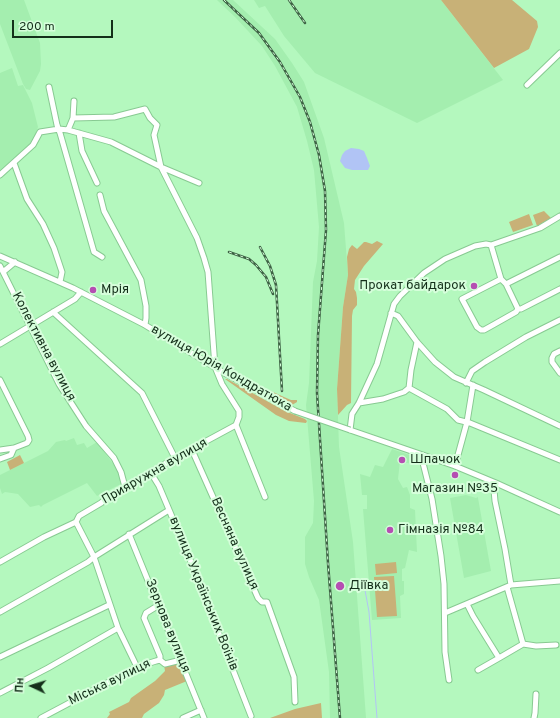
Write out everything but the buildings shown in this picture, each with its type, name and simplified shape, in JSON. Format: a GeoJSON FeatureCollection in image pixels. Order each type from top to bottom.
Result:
{"type":"FeatureCollection","features":[{"type":"Feature","properties":{"kind":"street"},"geometry":{"type":"LineString","coordinates":[[528,85],[560,53]]}},
{"type":"Feature","properties":{"kind":"street"},"geometry":{"type":"LineString","coordinates":[[49,87],[56,125],[59,129],[94,252],[102,257]]}},
{"type":"Feature","properties":{"kind":"street"},"geometry":{"type":"LineString","coordinates":[[68,130],[73,118],[74,101]]}},
{"type":"Feature","properties":{"kind":"street"},"geometry":{"type":"LineString","coordinates":[[73,118],[114,117],[145,109],[150,118],[157,125],[154,135],[161,167],[197,238],[208,272],[215,367],[222,384],[239,411],[239,417],[236,425],[265,497]]}},
{"type":"Feature","properties":{"kind":"street"},"geometry":{"type":"LineString","coordinates":[[0,175],[33,145],[40,132],[59,129],[68,130],[110,142],[161,167],[199,183]]}},
{"type":"Feature","properties":{"kind":"street"},"geometry":{"type":"LineString","coordinates":[[79,134],[82,151],[97,183]]}},
{"type":"Feature","properties":{"kind":"street"},"geometry":{"type":"LineString","coordinates":[[14,163],[27,199],[43,224],[54,248],[62,272],[60,282]]}},
{"type":"Feature","properties":{"kind":"street"},"geometry":{"type":"LineString","coordinates":[[100,195],[104,211],[141,280],[146,306],[146,318],[144,325]]}},
{"type":"Feature","properties":{"kind":"street"},"geometry":{"type":"LineString","coordinates":[[350,430],[352,414],[359,404],[377,364],[394,304],[400,296],[424,272],[434,265],[475,246],[486,244],[491,245],[540,228],[560,216]]}},
{"type":"Feature","properties":{"kind":"street"},"geometry":{"type":"LineString","coordinates":[[491,245],[501,279],[506,284],[518,309]]}},
{"type":"Feature","properties":{"kind":"street","name":"вулиця Юрія Кондратюка"},"geometry":{"type":"LineString","coordinates":[[0,256],[81,292],[144,325],[258,392],[295,411],[455,466],[560,512]]}},
{"type":"Feature","properties":{"kind":"street"},"geometry":{"type":"LineString","coordinates":[[506,284],[560,258]]}},
{"type":"Feature","properties":{"kind":"street"},"geometry":{"type":"LineString","coordinates":[[3,272],[15,262]]}},
{"type":"Feature","properties":{"kind":"street","name":"Колективна вулиця"},"geometry":{"type":"LineString","coordinates":[[0,266],[59,384],[86,426],[114,458],[121,472],[125,487]]}},
{"type":"Feature","properties":{"kind":"street"},"geometry":{"type":"LineString","coordinates":[[501,279],[462,299],[477,327],[481,330],[484,330],[516,312],[518,309],[521,309],[560,289]]}},
{"type":"Feature","properties":{"kind":"street"},"geometry":{"type":"LineString","coordinates":[[0,344],[75,299],[81,292]]}},
{"type":"Feature","properties":{"kind":"street"},"geometry":{"type":"LineString","coordinates":[[53,312],[142,393],[175,458]]}},
{"type":"Feature","properties":{"kind":"street"},"geometry":{"type":"LineString","coordinates":[[391,313],[398,316],[417,342],[435,362],[454,377],[560,426]]}},
{"type":"Feature","properties":{"kind":"street"},"geometry":{"type":"LineString","coordinates":[[466,383],[472,371],[485,362],[526,337],[560,320]]}},
{"type":"Feature","properties":{"kind":"street"},"geometry":{"type":"LineString","coordinates":[[359,404],[383,399],[404,392],[409,388],[417,342]]}},
{"type":"Feature","properties":{"kind":"street"},"geometry":{"type":"LineString","coordinates":[[560,351],[554,354],[552,358],[552,362],[560,373]]}},
{"type":"Feature","properties":{"kind":"street"},"geometry":{"type":"LineString","coordinates":[[0,380],[29,440],[27,443],[14,448],[0,451],[1,458],[11,454],[14,448]]}},
{"type":"Feature","properties":{"kind":"street"},"geometry":{"type":"LineString","coordinates":[[455,466],[467,422],[473,385]]}},
{"type":"Feature","properties":{"kind":"street"},"geometry":{"type":"LineString","coordinates":[[409,388],[447,409],[458,420],[467,422],[560,460]]}},
{"type":"Feature","properties":{"kind":"street","name":"Прияружна вулиця"},"geometry":{"type":"LineString","coordinates":[[0,562],[76,522],[79,516],[125,487],[236,425]]}},
{"type":"Feature","properties":{"kind":"street","name":"Весняна вулиця"},"geometry":{"type":"LineString","coordinates":[[192,450],[258,598],[262,602],[267,602],[294,678],[295,702]]}},
{"type":"Feature","properties":{"kind":"street"},"geometry":{"type":"LineString","coordinates":[[421,455],[432,499],[441,556],[445,613],[445,652],[449,680]]}},
{"type":"Feature","properties":{"kind":"street","name":"вулиця Українських Воїнів"},"geometry":{"type":"LineString","coordinates":[[151,473],[189,557],[252,716]]}},
{"type":"Feature","properties":{"kind":"street"},"geometry":{"type":"LineString","coordinates":[[496,483],[494,490],[495,500],[505,549],[509,586],[524,644]]}},
{"type":"Feature","properties":{"kind":"street"},"geometry":{"type":"LineString","coordinates":[[0,612],[88,562],[129,534],[169,510]]}},
{"type":"Feature","properties":{"kind":"street"},"geometry":{"type":"LineString","coordinates":[[76,522],[94,557],[109,605],[118,628],[137,667]]}},
{"type":"Feature","properties":{"kind":"street","name":"Зернова вулиця"},"geometry":{"type":"LineString","coordinates":[[129,534],[204,718]]}},
{"type":"Feature","properties":{"kind":"street"},"geometry":{"type":"LineString","coordinates":[[445,613],[509,586],[560,581]]}},
{"type":"Feature","properties":{"kind":"street"},"geometry":{"type":"LineString","coordinates":[[468,604],[473,616],[499,658]]}},
{"type":"Feature","properties":{"kind":"street"},"geometry":{"type":"LineString","coordinates":[[0,657],[109,605]]}},
{"type":"Feature","properties":{"kind":"street"},"geometry":{"type":"LineString","coordinates":[[159,605],[146,613],[144,618],[160,656],[160,660]]}},
{"type":"Feature","properties":{"kind":"street"},"geometry":{"type":"LineString","coordinates":[[0,693],[48,668],[118,628]]}},
{"type":"Feature","properties":{"kind":"street"},"geometry":{"type":"LineString","coordinates":[[478,670],[524,644],[536,646],[556,645]]}},
{"type":"Feature","properties":{"kind":"street","name":"Міська вулиця"},"geometry":{"type":"LineString","coordinates":[[41,718],[137,667],[160,660],[165,664],[181,660]]}},
{"type":"Feature","properties":{"kind":"street"},"geometry":{"type":"LineString","coordinates":[[534,718],[536,694]]}},
{"type":"Feature","properties":{"kind":"street"},"geometry":{"type":"LineString","coordinates":[[183,718],[201,710]]}},
{"type":"Feature","properties":{"kind":"shaded area"},"geometry":{"type":"Polygon","coordinates":[[[0,0],[24,0],[40,43],[40,71],[30,90],[26,89],[23,84],[0,24],[0,0]]]}},
{"type":"Feature","properties":{"kind":"shaded area"},"geometry":{"type":"Polygon","coordinates":[[[217,0],[233,0],[275,39],[304,82],[324,138],[344,223],[348,275],[343,307],[337,389],[339,447],[353,542],[366,718],[330,718],[329,672],[319,600],[305,564],[305,537],[313,523],[314,501],[306,405],[309,383],[313,282],[317,261],[319,227],[314,170],[297,107],[275,66],[262,46],[217,0]]]}},
{"type":"Feature","properties":{"kind":"shaded area"},"geometry":{"type":"Polygon","coordinates":[[[254,0],[441,0],[503,80],[417,123],[315,73],[284,36],[265,6],[259,8],[254,0]]]}},
{"type":"Feature","properties":{"kind":"shaded area"},"geometry":{"type":"Polygon","coordinates":[[[441,0],[512,0],[537,21],[538,27],[529,49],[494,68],[441,0]]]}},
{"type":"Feature","properties":{"kind":"shaded area"},"geometry":{"type":"Polygon","coordinates":[[[12,68],[18,86],[23,85],[32,103],[38,127],[32,144],[0,173],[0,73],[12,68]]]}},
{"type":"Feature","properties":{"kind":"shaded area"},"geometry":{"type":"Polygon","coordinates":[[[544,211],[551,218],[537,226],[533,215],[544,211]]]}},
{"type":"Feature","properties":{"kind":"shaded area"},"geometry":{"type":"Polygon","coordinates":[[[529,214],[533,225],[513,232],[509,222],[529,214]]]}},
{"type":"Feature","properties":{"kind":"shaded area"},"geometry":{"type":"Polygon","coordinates":[[[377,241],[383,244],[364,266],[355,280],[354,289],[356,292],[357,305],[353,310],[352,316],[351,403],[347,405],[338,415],[337,389],[343,307],[348,275],[347,257],[349,249],[352,245],[357,249],[364,242],[372,244],[377,241]]]}},
{"type":"Feature","properties":{"kind":"shaded area"},"geometry":{"type":"Polygon","coordinates":[[[228,371],[291,400],[297,400],[297,402],[292,405],[283,402],[228,371]]]}},
{"type":"Feature","properties":{"kind":"shaded area"},"geometry":{"type":"Polygon","coordinates":[[[225,379],[285,411],[305,419],[307,421],[306,423],[289,421],[276,415],[225,379]]]}},
{"type":"Feature","properties":{"kind":"shaded area"},"geometry":{"type":"Polygon","coordinates":[[[74,438],[77,445],[84,443],[87,448],[97,442],[116,468],[123,483],[97,496],[87,483],[41,507],[39,505],[30,507],[18,494],[5,492],[2,494],[0,488],[0,475],[48,451],[56,442],[74,438]]]}},
{"type":"Feature","properties":{"kind":"shaded area","name":"Гімназія №84"},"geometry":{"type":"Polygon","coordinates":[[[392,449],[418,458],[415,465],[400,461],[398,479],[403,488],[407,487],[410,495],[410,508],[415,510],[417,552],[409,550],[405,568],[402,569],[404,594],[400,596],[401,618],[372,620],[363,509],[367,509],[367,495],[362,495],[360,474],[370,477],[375,465],[383,467],[392,449]]]}},
{"type":"Feature","properties":{"kind":"shaded area"},"geometry":{"type":"Polygon","coordinates":[[[20,455],[24,463],[10,470],[7,462],[20,455]]]}},
{"type":"Feature","properties":{"kind":"shaded area"},"geometry":{"type":"Polygon","coordinates":[[[466,495],[476,498],[478,497],[491,571],[464,578],[450,498],[466,495]]]}},
{"type":"Feature","properties":{"kind":"shaded area"},"geometry":{"type":"Polygon","coordinates":[[[396,562],[397,573],[376,575],[375,564],[396,562]]]}},
{"type":"Feature","properties":{"kind":"shaded area"},"geometry":{"type":"Polygon","coordinates":[[[394,576],[397,616],[377,617],[374,577],[394,576]]]}},
{"type":"Feature","properties":{"kind":"shaded area"},"geometry":{"type":"Polygon","coordinates":[[[180,662],[187,681],[165,690],[159,703],[144,714],[142,718],[107,718],[110,714],[109,712],[129,702],[131,698],[155,681],[165,671],[164,665],[180,662]]]}},
{"type":"Feature","properties":{"kind":"shaded area"},"geometry":{"type":"Polygon","coordinates":[[[321,703],[322,718],[270,718],[295,709],[321,703]]]}},
{"type":"Feature","properties":{"kind":"water"},"geometry":{"type":"Polygon","coordinates":[[[351,148],[364,151],[370,166],[368,170],[352,170],[345,168],[340,161],[345,151],[351,148]]]}},
{"type":"Feature","properties":{"kind":"waterway"},"geometry":{"type":"LineString","coordinates":[[365,590],[369,612],[377,718]]}},
{"type":"Feature","properties":{"kind":"railway"},"geometry":{"type":"LineString","coordinates":[[224,0],[259,33],[280,62],[300,97],[310,122],[319,155],[325,191],[326,230],[318,335],[317,393],[340,718]]}},
{"type":"Feature","properties":{"kind":"railway"},"geometry":{"type":"LineString","coordinates":[[289,0],[305,23]]}},
{"type":"Feature","properties":{"kind":"railway"},"geometry":{"type":"LineString","coordinates":[[260,247],[270,266],[276,285],[282,391]]}},
{"type":"Feature","properties":{"kind":"railway"},"geometry":{"type":"LineString","coordinates":[[229,252],[249,259],[256,265],[266,277],[273,294]]}},
{"type":"Feature","properties":{"kind":"place","name":"Прокат байдарок"},"geometry":{"type":"Point","coordinates":[474,286]}},
{"type":"Feature","properties":{"kind":"place","name":"Мрія"},"geometry":{"type":"Point","coordinates":[93,290]}},
{"type":"Feature","properties":{"kind":"place","name":"Шпачок"},"geometry":{"type":"Point","coordinates":[402,460]}},
{"type":"Feature","properties":{"kind":"place","name":"Магазин №35"},"geometry":{"type":"Point","coordinates":[455,475]}},
{"type":"Feature","properties":{"kind":"place","name":"Гімназія №84"},"geometry":{"type":"Point","coordinates":[390,530]}},
{"type":"Feature","properties":{"kind":"place","name":"Діївка"},"geometry":{"type":"Point","coordinates":[340,586]}}]}
